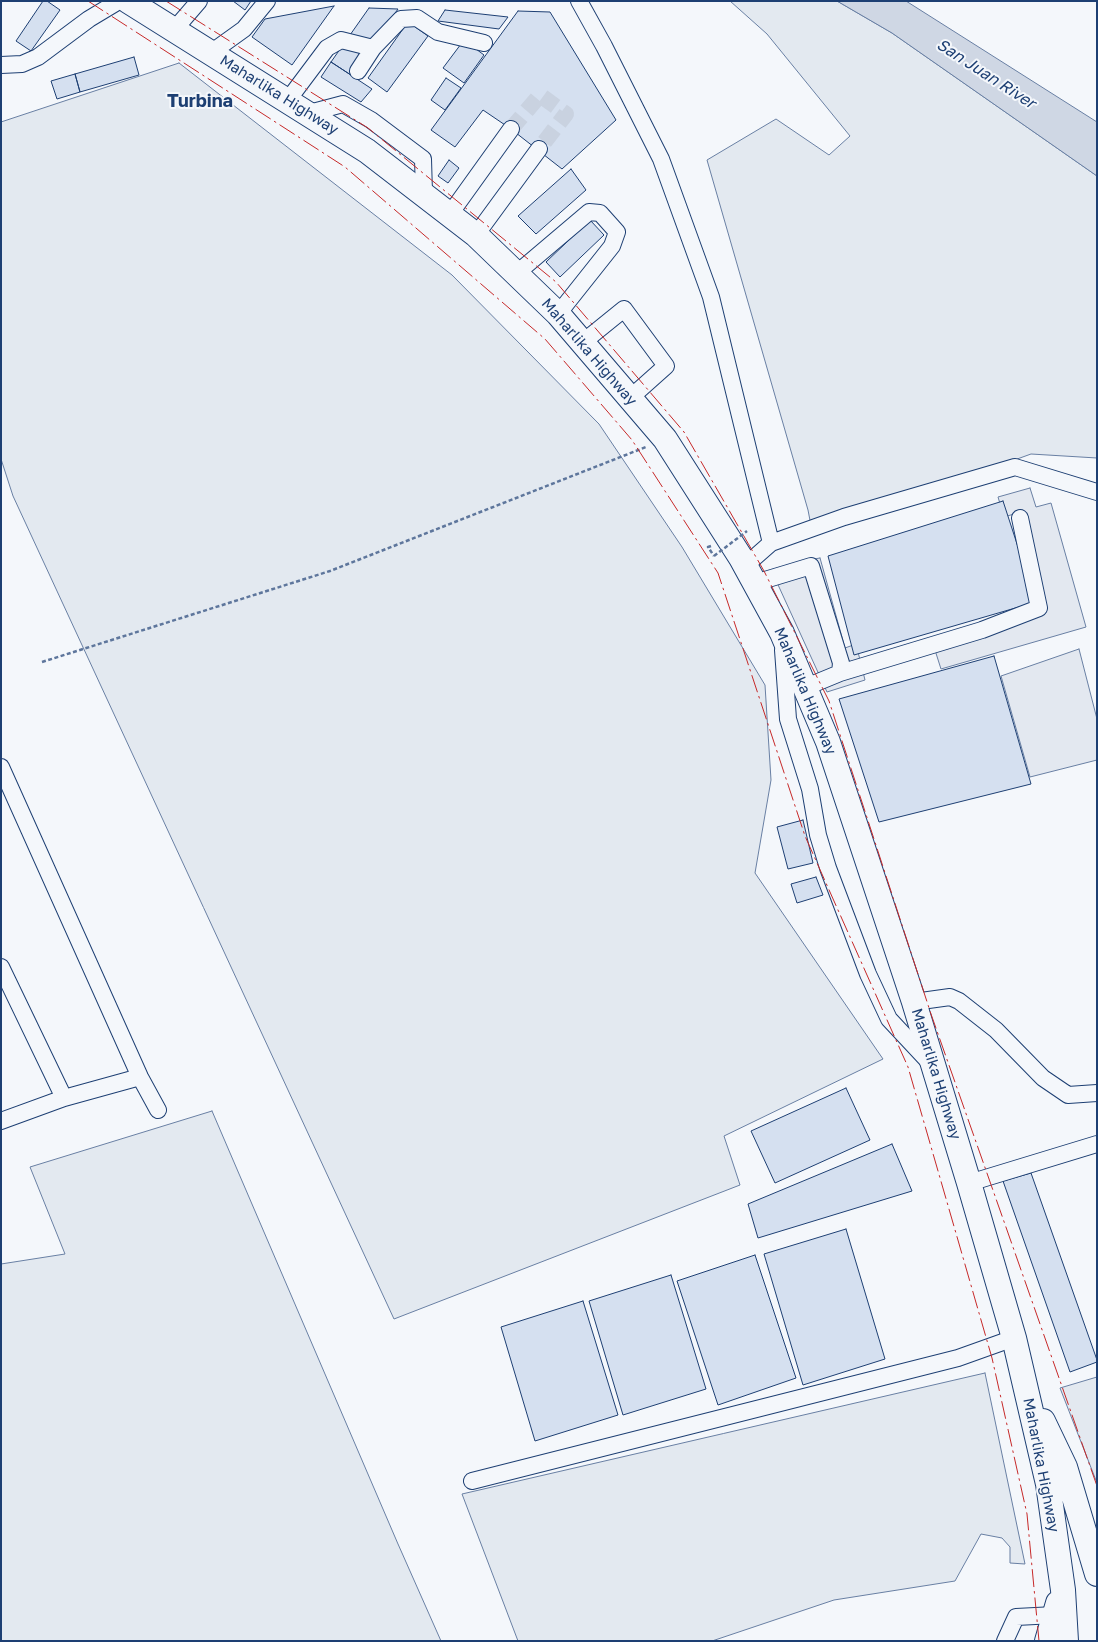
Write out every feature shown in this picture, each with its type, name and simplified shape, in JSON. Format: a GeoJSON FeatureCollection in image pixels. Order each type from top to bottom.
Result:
{"type":"FeatureCollection","features":[{"type":"Feature","properties":{"kind":"highway","name":"Maharlika Highway"},"geometry":{"type":"LineString","coordinates":[[128,1],[367,151],[476,235],[558,314],[665,439],[750,574],[782,633],[828,742],[914,1002],[969,1183],[1014,1338],[1048,1484],[1063,1590],[1066,1641]]}},
{"type":"Feature","properties":{"kind":"highway"},"geometry":{"type":"LineString","coordinates":[[1025,1383],[1065,1467],[1097,1574]]}},
{"type":"Feature","properties":{"kind":"highway"},"geometry":{"type":"LineString","coordinates":[[1047,1641],[1063,1590]]}},
{"type":"Feature","properties":{"kind":"street"},"geometry":{"type":"LineString","coordinates":[[1,65],[22,64],[38,57],[88,19],[119,1]]}},
{"type":"Feature","properties":{"kind":"street"},"geometry":{"type":"LineString","coordinates":[[174,30],[191,1]]}},
{"type":"Feature","properties":{"kind":"street"},"geometry":{"type":"LineString","coordinates":[[174,30],[188,17],[199,1]]}},
{"type":"Feature","properties":{"kind":"street"},"geometry":{"type":"LineString","coordinates":[[212,52],[244,29],[267,1]]}},
{"type":"Feature","properties":{"kind":"street"},"geometry":{"type":"LineString","coordinates":[[578,1],[604,46],[661,159],[708,288],[771,543]]}},
{"type":"Feature","properties":{"kind":"street"},"geometry":{"type":"LineString","coordinates":[[358,71],[373,48],[401,19],[416,18],[438,32],[484,43]]}},
{"type":"Feature","properties":{"kind":"street"},"geometry":{"type":"LineString","coordinates":[[288,100],[326,48],[341,40],[373,48]]}},
{"type":"Feature","properties":{"kind":"street"},"geometry":{"type":"LineString","coordinates":[[450,214],[512,129]]}},
{"type":"Feature","properties":{"kind":"street"},"geometry":{"type":"LineString","coordinates":[[476,235],[539,149]]}},
{"type":"Feature","properties":{"kind":"street"},"geometry":{"type":"LineString","coordinates":[[516,273],[589,212],[600,214],[617,232],[612,246],[558,314]]}},
{"type":"Feature","properties":{"kind":"street"},"geometry":{"type":"LineString","coordinates":[[582,343],[624,309],[666,366],[629,398]]}},
{"type":"Feature","properties":{"kind":"street"},"geometry":{"type":"LineString","coordinates":[[750,574],[771,543],[844,517],[1015,467],[1097,492]]}},
{"type":"Feature","properties":{"kind":"street"},"geometry":{"type":"LineString","coordinates":[[806,687],[840,673],[982,630],[1038,608],[1020,518]]}},
{"type":"Feature","properties":{"kind":"street"},"geometry":{"type":"LineString","coordinates":[[750,574],[811,566],[841,663],[840,673]]}},
{"type":"Feature","properties":{"kind":"street"},"geometry":{"type":"LineString","coordinates":[[782,633],[788,719],[810,789],[828,868],[864,965],[889,1019],[932,1065]]}},
{"type":"Feature","properties":{"kind":"street"},"geometry":{"type":"LineString","coordinates":[[1,768],[140,1077],[158,1110]]}},
{"type":"Feature","properties":{"kind":"street"},"geometry":{"type":"LineString","coordinates":[[1,967],[64,1098]]}},
{"type":"Feature","properties":{"kind":"street"},"geometry":{"type":"LineString","coordinates":[[914,1002],[950,996],[960,1001],[996,1030],[1043,1078],[1068,1095],[1097,1094]]}},
{"type":"Feature","properties":{"kind":"street"},"geometry":{"type":"LineString","coordinates":[[1,1121],[64,1098],[140,1077]]}},
{"type":"Feature","properties":{"kind":"street"},"geometry":{"type":"LineString","coordinates":[[969,1183],[1097,1144]]}},
{"type":"Feature","properties":{"kind":"street"},"geometry":{"type":"LineString","coordinates":[[472,1481],[958,1358],[1014,1338]]}},
{"type":"Feature","properties":{"kind":"street"},"geometry":{"type":"LineString","coordinates":[[1005,1641],[1016,1617],[1054,1615]]}},
{"type":"Feature","properties":{"kind":"path"},"geometry":{"type":"LineString","coordinates":[[42,662],[330,571],[665,439]]}},
{"type":"Feature","properties":{"kind":"path"},"geometry":{"type":"LineString","coordinates":[[708,547],[714,556],[747,531]]}},
{"type":"Feature","properties":{"kind":"shaded area"},"geometry":{"type":"Polygon","coordinates":[[[730,1],[837,1],[892,33],[1097,176],[1097,458],[1031,454],[823,529],[813,536],[808,510],[707,160],[776,119],[829,155],[850,136],[767,34],[730,1]]]}},
{"type":"Feature","properties":{"kind":"shaded area"},"geometry":{"type":"Polygon","coordinates":[[[179,63],[452,275],[599,424],[682,547],[765,685],[771,780],[755,873],[883,1059],[724,1136],[740,1185],[394,1319],[13,496],[1,459],[1,122],[179,63]]]}},
{"type":"Feature","properties":{"kind":"shaded area"},"geometry":{"type":"Polygon","coordinates":[[[1030,488],[1036,507],[1051,503],[1086,627],[941,669],[934,647],[1035,618],[1012,542],[1022,539],[1014,514],[1004,517],[998,497],[1030,488]]]}},
{"type":"Feature","properties":{"kind":"shaded area"},"geometry":{"type":"Polygon","coordinates":[[[820,558],[845,648],[856,644],[865,680],[827,692],[774,576],[785,573],[797,562],[820,558]]]}},
{"type":"Feature","properties":{"kind":"shaded area"},"geometry":{"type":"Polygon","coordinates":[[[1079,649],[1097,719],[1097,760],[1030,777],[1001,676],[1079,649]]]}},
{"type":"Feature","properties":{"kind":"shaded area"},"geometry":{"type":"Polygon","coordinates":[[[212,1111],[441,1641],[1,1641],[1,1264],[65,1254],[30,1167],[212,1111]]]}},
{"type":"Feature","properties":{"kind":"shaded area"},"geometry":{"type":"Polygon","coordinates":[[[985,1373],[1025,1564],[1010,1563],[1010,1547],[1002,1538],[981,1534],[955,1581],[834,1600],[712,1641],[518,1641],[462,1494],[985,1373]]]}},
{"type":"Feature","properties":{"kind":"shaded area"},"geometry":{"type":"Polygon","coordinates":[[[1097,1377],[1097,1483],[1060,1388],[1097,1377]]]}},
{"type":"Feature","properties":{"kind":"water","name":"San Juan River"},"geometry":{"type":"Polygon","coordinates":[[[837,1],[906,1],[1097,122],[1097,176],[892,33],[837,1]]]}},
{"type":"Feature","properties":{"kind":"building"},"geometry":{"type":"Polygon","coordinates":[[[43,1],[47,1],[60,10],[31,51],[16,41],[43,1]]]}},
{"type":"Feature","properties":{"kind":"building"},"geometry":{"type":"Polygon","coordinates":[[[233,1],[251,1],[245,10],[233,1]]]}},
{"type":"Feature","properties":{"kind":"building"},"geometry":{"type":"Polygon","coordinates":[[[334,6],[292,65],[252,37],[265,19],[334,6]]]}},
{"type":"Feature","properties":{"kind":"building"},"geometry":{"type":"Polygon","coordinates":[[[369,8],[398,9],[351,75],[331,62],[369,8]]]}},
{"type":"Feature","properties":{"kind":"building"},"geometry":{"type":"Polygon","coordinates":[[[445,10],[508,17],[499,29],[438,21],[445,10]]]}},
{"type":"Feature","properties":{"kind":"building"},"geometry":{"type":"Polygon","coordinates":[[[518,11],[550,12],[616,120],[562,169],[511,129],[483,110],[455,147],[431,130],[518,11]]]}},
{"type":"Feature","properties":{"kind":"building"},"geometry":{"type":"Polygon","coordinates":[[[408,22],[428,36],[387,92],[368,78],[408,22]]]}},
{"type":"Feature","properties":{"kind":"building"},"geometry":{"type":"Polygon","coordinates":[[[464,40],[484,55],[464,83],[443,68],[464,40]]]}},
{"type":"Feature","properties":{"kind":"building"},"geometry":{"type":"Polygon","coordinates":[[[134,57],[139,75],[80,92],[75,74],[134,57]]]}},
{"type":"Feature","properties":{"kind":"building"},"geometry":{"type":"Polygon","coordinates":[[[331,62],[372,89],[361,102],[321,77],[331,62]]]}},
{"type":"Feature","properties":{"kind":"building"},"geometry":{"type":"Polygon","coordinates":[[[75,74],[80,92],[57,99],[51,81],[75,74]]]}},
{"type":"Feature","properties":{"kind":"building"},"geometry":{"type":"Polygon","coordinates":[[[446,78],[461,88],[445,110],[431,100],[446,78]]]}},
{"type":"Feature","properties":{"kind":"building"},"geometry":{"type":"Polygon","coordinates":[[[449,160],[459,168],[448,183],[438,176],[449,160]]]}},
{"type":"Feature","properties":{"kind":"building"},"geometry":{"type":"Polygon","coordinates":[[[571,169],[586,190],[536,234],[518,216],[571,169]]]}},
{"type":"Feature","properties":{"kind":"building"},"geometry":{"type":"Polygon","coordinates":[[[590,220],[604,235],[560,277],[546,262],[590,220]]]}},
{"type":"Feature","properties":{"kind":"building"},"geometry":{"type":"Polygon","coordinates":[[[1003,501],[1036,602],[854,655],[828,556],[1003,501]]]}},
{"type":"Feature","properties":{"kind":"building"},"geometry":{"type":"Polygon","coordinates":[[[994,656],[1031,784],[879,822],[839,699],[994,656]]]}},
{"type":"Feature","properties":{"kind":"building"},"geometry":{"type":"Polygon","coordinates":[[[803,820],[813,863],[788,869],[777,827],[803,820]]]}},
{"type":"Feature","properties":{"kind":"building"},"geometry":{"type":"Polygon","coordinates":[[[816,877],[823,895],[797,903],[791,884],[816,877]]]}},
{"type":"Feature","properties":{"kind":"building"},"geometry":{"type":"Polygon","coordinates":[[[846,1088],[870,1140],[775,1183],[751,1131],[846,1088]]]}},
{"type":"Feature","properties":{"kind":"building"},"geometry":{"type":"Polygon","coordinates":[[[892,1144],[912,1191],[758,1238],[748,1204],[892,1144]]]}},
{"type":"Feature","properties":{"kind":"building"},"geometry":{"type":"Polygon","coordinates":[[[1031,1173],[1097,1360],[1097,1362],[1070,1372],[1003,1181],[1031,1173]]]}},
{"type":"Feature","properties":{"kind":"building"},"geometry":{"type":"Polygon","coordinates":[[[846,1229],[885,1359],[803,1385],[764,1254],[846,1229]]]}},
{"type":"Feature","properties":{"kind":"building"},"geometry":{"type":"Polygon","coordinates":[[[755,1255],[796,1378],[718,1405],[677,1281],[755,1255]]]}},
{"type":"Feature","properties":{"kind":"building"},"geometry":{"type":"Polygon","coordinates":[[[671,1275],[706,1389],[623,1415],[589,1301],[671,1275]]]}},
{"type":"Feature","properties":{"kind":"building"},"geometry":{"type":"Polygon","coordinates":[[[583,1301],[618,1415],[535,1441],[501,1327],[583,1301]]]}},
{"type":"Feature","properties":{"kind":"tunnel"},"geometry":{"type":"LineString","coordinates":[[511,129],[540,95],[566,114],[539,149]]}},
{"type":"Feature","properties":{"kind":"power"},"geometry":{"type":"LineString","coordinates":[[88,1],[345,167],[545,339],[632,440],[718,573],[805,836],[908,1067],[992,1358],[1027,1514],[1039,1641]]}},
{"type":"Feature","properties":{"kind":"power"},"geometry":{"type":"LineString","coordinates":[[166,1],[368,128],[556,282],[684,432],[764,571],[829,701],[931,1014],[1097,1486]]}},
{"type":"Feature","properties":{"kind":"district","name":"Turbina"},"geometry":{"type":"Point","coordinates":[200,101]}}]}
